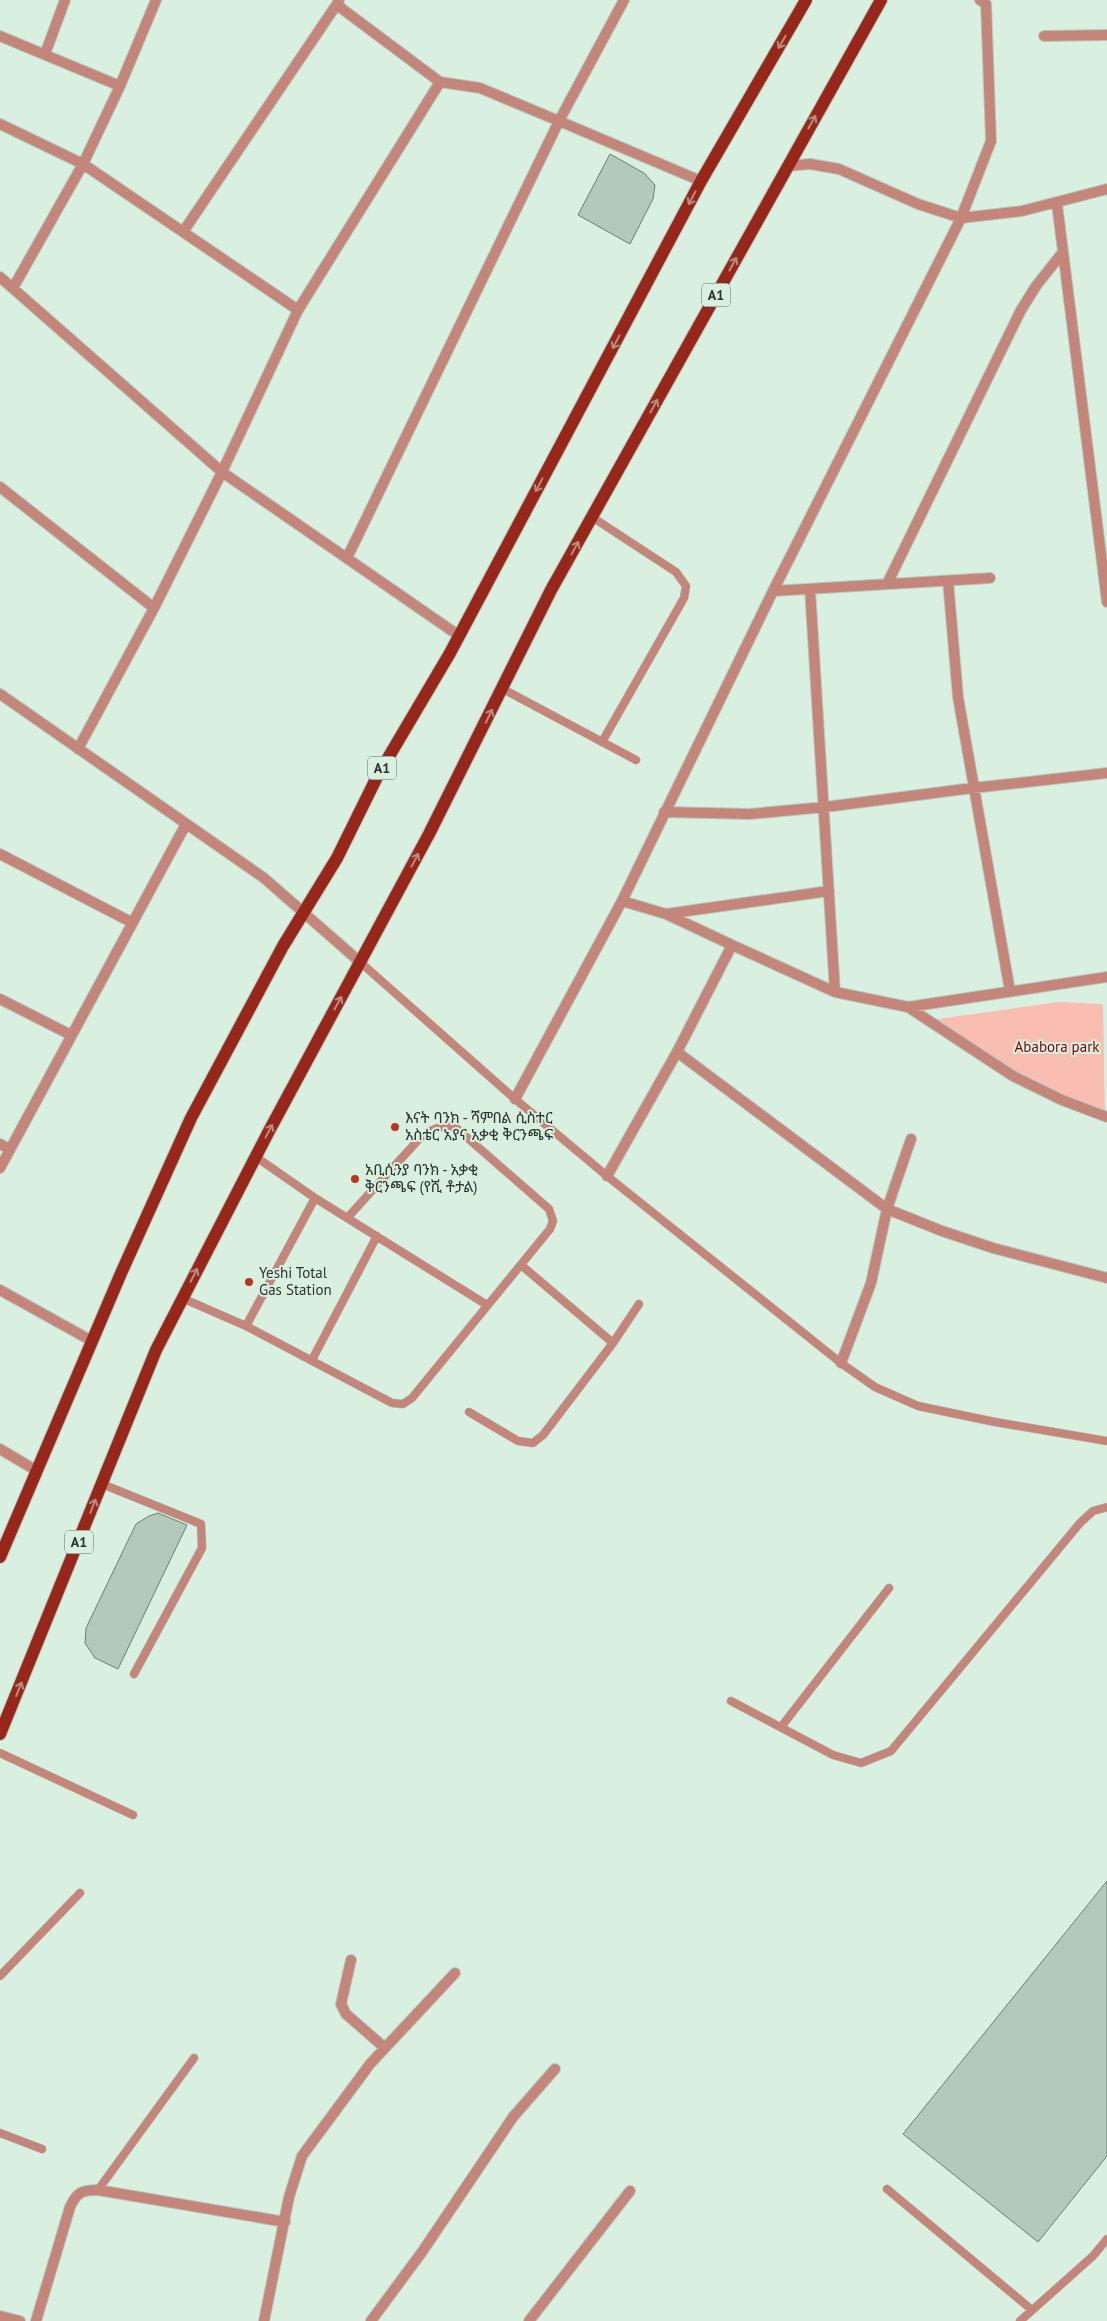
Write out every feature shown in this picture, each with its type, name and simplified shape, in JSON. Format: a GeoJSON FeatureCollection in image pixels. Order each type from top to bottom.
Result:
{"type":"FeatureCollection","features":[{"type":"Feature","properties":{"kind":"main road","name":"A1"},"geometry":{"type":"LineString","coordinates":[[0,1557],[92,1341],[191,1118],[303,912],[337,858],[378,775],[450,653],[701,181],[806,0]]}},
{"type":"Feature","properties":{"kind":"main road","name":"A1"},"geometry":{"type":"LineString","coordinates":[[256,1157],[429,834],[551,590],[881,0]]}},
{"type":"Feature","properties":{"kind":"main road"},"geometry":{"type":"LineString","coordinates":[[182,1298],[256,1157]]}},
{"type":"Feature","properties":{"kind":"main road","name":"A1"},"geometry":{"type":"LineString","coordinates":[[0,1734],[156,1350],[182,1298]]}},
{"type":"Feature","properties":{"kind":"street"},"geometry":{"type":"LineString","coordinates":[[45,54],[65,0]]}},
{"type":"Feature","properties":{"kind":"street"},"geometry":{"type":"LineString","coordinates":[[13,288],[83,164],[120,86],[156,0]]}},
{"type":"Feature","properties":{"kind":"street"},"geometry":{"type":"LineString","coordinates":[[346,558],[559,121],[624,0]]}},
{"type":"Feature","properties":{"kind":"street"},"geometry":{"type":"LineString","coordinates":[[515,1099],[622,901],[774,591],[962,218],[991,141],[986,4],[980,0]]}},
{"type":"Feature","properties":{"kind":"street"},"geometry":{"type":"LineString","coordinates":[[183,232],[338,2],[440,82],[480,88],[701,181]]}},
{"type":"Feature","properties":{"kind":"street"},"geometry":{"type":"LineString","coordinates":[[1044,36],[1107,34]]}},
{"type":"Feature","properties":{"kind":"street"},"geometry":{"type":"LineString","coordinates":[[0,36],[120,86]]}},
{"type":"Feature","properties":{"kind":"street"},"geometry":{"type":"LineString","coordinates":[[78,749],[154,608],[222,472],[298,310],[440,82]]}},
{"type":"Feature","properties":{"kind":"street"},"geometry":{"type":"LineString","coordinates":[[0,124],[83,164],[298,310]]}},
{"type":"Feature","properties":{"kind":"street"},"geometry":{"type":"LineString","coordinates":[[788,166],[810,164],[839,169],[918,204],[962,218],[1022,211],[1057,204],[1107,189]]}},
{"type":"Feature","properties":{"kind":"street"},"geometry":{"type":"LineString","coordinates":[[1057,204],[1105,573],[1107,602]]}},
{"type":"Feature","properties":{"kind":"street"},"geometry":{"type":"LineString","coordinates":[[887,584],[1021,310],[1036,286],[1063,252]]}},
{"type":"Feature","properties":{"kind":"street"},"geometry":{"type":"LineString","coordinates":[[0,277],[222,472],[458,635]]}},
{"type":"Feature","properties":{"kind":"street"},"geometry":{"type":"LineString","coordinates":[[0,487],[154,608]]}},
{"type":"Feature","properties":{"kind":"street"},"geometry":{"type":"LineString","coordinates":[[774,591],[990,578]]}},
{"type":"Feature","properties":{"kind":"street"},"geometry":{"type":"LineString","coordinates":[[948,581],[958,697],[1010,991]]}},
{"type":"Feature","properties":{"kind":"street"},"geometry":{"type":"LineString","coordinates":[[810,589],[835,992]]}},
{"type":"Feature","properties":{"kind":"street"},"geometry":{"type":"LineString","coordinates":[[0,694],[264,878],[360,962]]}},
{"type":"Feature","properties":{"kind":"street"},"geometry":{"type":"LineString","coordinates":[[664,812],[750,814],[825,807],[1107,773]]}},
{"type":"Feature","properties":{"kind":"street"},"geometry":{"type":"LineString","coordinates":[[0,1168],[4,1147],[71,1035],[186,824]]}},
{"type":"Feature","properties":{"kind":"street"},"geometry":{"type":"LineString","coordinates":[[0,854],[131,922]]}},
{"type":"Feature","properties":{"kind":"street"},"geometry":{"type":"LineString","coordinates":[[666,914],[829,891]]}},
{"type":"Feature","properties":{"kind":"street"},"geometry":{"type":"LineString","coordinates":[[622,901],[666,914],[835,992],[908,1007],[1107,977]]}},
{"type":"Feature","properties":{"kind":"street"},"geometry":{"type":"LineString","coordinates":[[607,1176],[677,1052],[732,946]]}},
{"type":"Feature","properties":{"kind":"street"},"geometry":{"type":"LineString","coordinates":[[0,999],[71,1035]]}},
{"type":"Feature","properties":{"kind":"street"},"geometry":{"type":"LineString","coordinates":[[908,1007],[1013,1076],[1062,1100],[1107,1117]]}},
{"type":"Feature","properties":{"kind":"street"},"geometry":{"type":"LineString","coordinates":[[677,1052],[887,1209],[942,1231],[993,1248],[1091,1272],[1107,1278]]}},
{"type":"Feature","properties":{"kind":"street"},"geometry":{"type":"LineString","coordinates":[[841,1363],[871,1283],[887,1209],[911,1139]]}},
{"type":"Feature","properties":{"kind":"street"},"geometry":{"type":"LineString","coordinates":[[0,1290],[92,1341]]}},
{"type":"Feature","properties":{"kind":"street"},"geometry":{"type":"LineString","coordinates":[[0,1449],[38,1470]]}},
{"type":"Feature","properties":{"kind":"street"},"geometry":{"type":"LineString","coordinates":[[351,1960],[341,2004],[346,2014],[385,2048]]}},
{"type":"Feature","properties":{"kind":"street"},"geometry":{"type":"LineString","coordinates":[[264,2321],[289,2197],[302,2156],[370,2064],[455,1973]]}},
{"type":"Feature","properties":{"kind":"street"},"geometry":{"type":"LineString","coordinates":[[371,2321],[422,2252],[513,2118],[555,2069]]}},
{"type":"Feature","properties":{"kind":"street"},"geometry":{"type":"LineString","coordinates":[[36,2321],[70,2207],[75,2196],[84,2190],[98,2190],[285,2222]]}},
{"type":"Feature","properties":{"kind":"street"},"geometry":{"type":"LineString","coordinates":[[529,2321],[630,2191]]}},
{"type":"Feature","properties":{"kind":"street"},"geometry":{"type":"LineString","coordinates":[[0,2316],[20,2321]]}},
{"type":"Feature","properties":{"kind":"lane"},"geometry":{"type":"LineString","coordinates":[[592,517],[676,572],[686,586],[684,598],[602,742]]}},
{"type":"Feature","properties":{"kind":"lane"},"geometry":{"type":"LineString","coordinates":[[503,689],[636,760]]}},
{"type":"Feature","properties":{"kind":"lane"},"geometry":{"type":"LineString","coordinates":[[360,962],[515,1099],[607,1176],[841,1363],[875,1387],[918,1406],[994,1422],[1107,1441]]}},
{"type":"Feature","properties":{"kind":"lane"},"geometry":{"type":"LineString","coordinates":[[182,1298],[246,1326],[392,1404],[403,1404],[412,1398],[550,1229],[553,1221],[549,1209],[455,1128],[443,1125],[432,1129],[420,1138],[348,1217]]}},
{"type":"Feature","properties":{"kind":"lane"},"geometry":{"type":"LineString","coordinates":[[256,1157],[315,1198],[487,1305]]}},
{"type":"Feature","properties":{"kind":"lane"},"geometry":{"type":"LineString","coordinates":[[246,1326],[315,1198]]}},
{"type":"Feature","properties":{"kind":"lane"},"geometry":{"type":"LineString","coordinates":[[312,1360],[377,1236]]}},
{"type":"Feature","properties":{"kind":"lane"},"geometry":{"type":"LineString","coordinates":[[521,1265],[613,1343]]}},
{"type":"Feature","properties":{"kind":"lane"},"geometry":{"type":"LineString","coordinates":[[470,1412],[518,1441],[533,1443],[543,1435],[613,1343],[639,1304]]}},
{"type":"Feature","properties":{"kind":"lane"},"geometry":{"type":"LineString","coordinates":[[102,1484],[201,1524],[202,1548],[134,1674]]}},
{"type":"Feature","properties":{"kind":"lane"},"geometry":{"type":"LineString","coordinates":[[732,1700],[833,1755],[861,1763],[891,1751],[1080,1523],[1093,1511],[1107,1506]]}},
{"type":"Feature","properties":{"kind":"lane"},"geometry":{"type":"LineString","coordinates":[[781,1727],[889,1588]]}},
{"type":"Feature","properties":{"kind":"lane"},"geometry":{"type":"LineString","coordinates":[[0,1752],[133,1814]]}},
{"type":"Feature","properties":{"kind":"lane"},"geometry":{"type":"LineString","coordinates":[[0,1976],[80,1893]]}},
{"type":"Feature","properties":{"kind":"lane"},"geometry":{"type":"LineString","coordinates":[[98,2190],[194,2058]]}},
{"type":"Feature","properties":{"kind":"lane"},"geometry":{"type":"LineString","coordinates":[[0,2133],[42,2149]]}},
{"type":"Feature","properties":{"kind":"lane"},"geometry":{"type":"LineString","coordinates":[[887,2189],[1032,2310]]}},
{"type":"Feature","properties":{"kind":"lane"},"geometry":{"type":"LineString","coordinates":[[1020,2321],[1092,2256],[1107,2239]]}},
{"type":"Feature","properties":{"kind":"green space","name":"Ababora park"},"geometry":{"type":"Polygon","coordinates":[[[1058,1002],[1103,1004],[1105,1116],[1021,1080],[938,1019],[1058,1002]]]}},
{"type":"Feature","properties":{"kind":"building"},"geometry":{"type":"Polygon","coordinates":[[[610,154],[644,173],[655,185],[653,199],[630,244],[578,215],[610,154]]]}},
{"type":"Feature","properties":{"kind":"building"},"geometry":{"type":"Polygon","coordinates":[[[158,1513],[187,1525],[118,1669],[95,1658],[85,1643],[86,1628],[136,1524],[158,1513]]]}},
{"type":"Feature","properties":{"kind":"building"},"geometry":{"type":"Polygon","coordinates":[[[1107,1881],[1107,2156],[1038,2242],[903,2134],[1107,1881]]]}},
{"type":"Feature","properties":{"kind":"place","name":"እናት ባንክ - ሻምበል ሲስተር አስቴር አያና አቃቂ ቅርንጫፍ"},"geometry":{"type":"Point","coordinates":[395,1127]}},
{"type":"Feature","properties":{"kind":"place","name":"አቢሲንያ ባንክ - አቃቂ ቅርንጫፍ (የሺ ቶታል)"},"geometry":{"type":"Point","coordinates":[355,1179]}},
{"type":"Feature","properties":{"kind":"place","name":"Yeshi Total Gas Station"},"geometry":{"type":"Point","coordinates":[249,1282]}}]}
